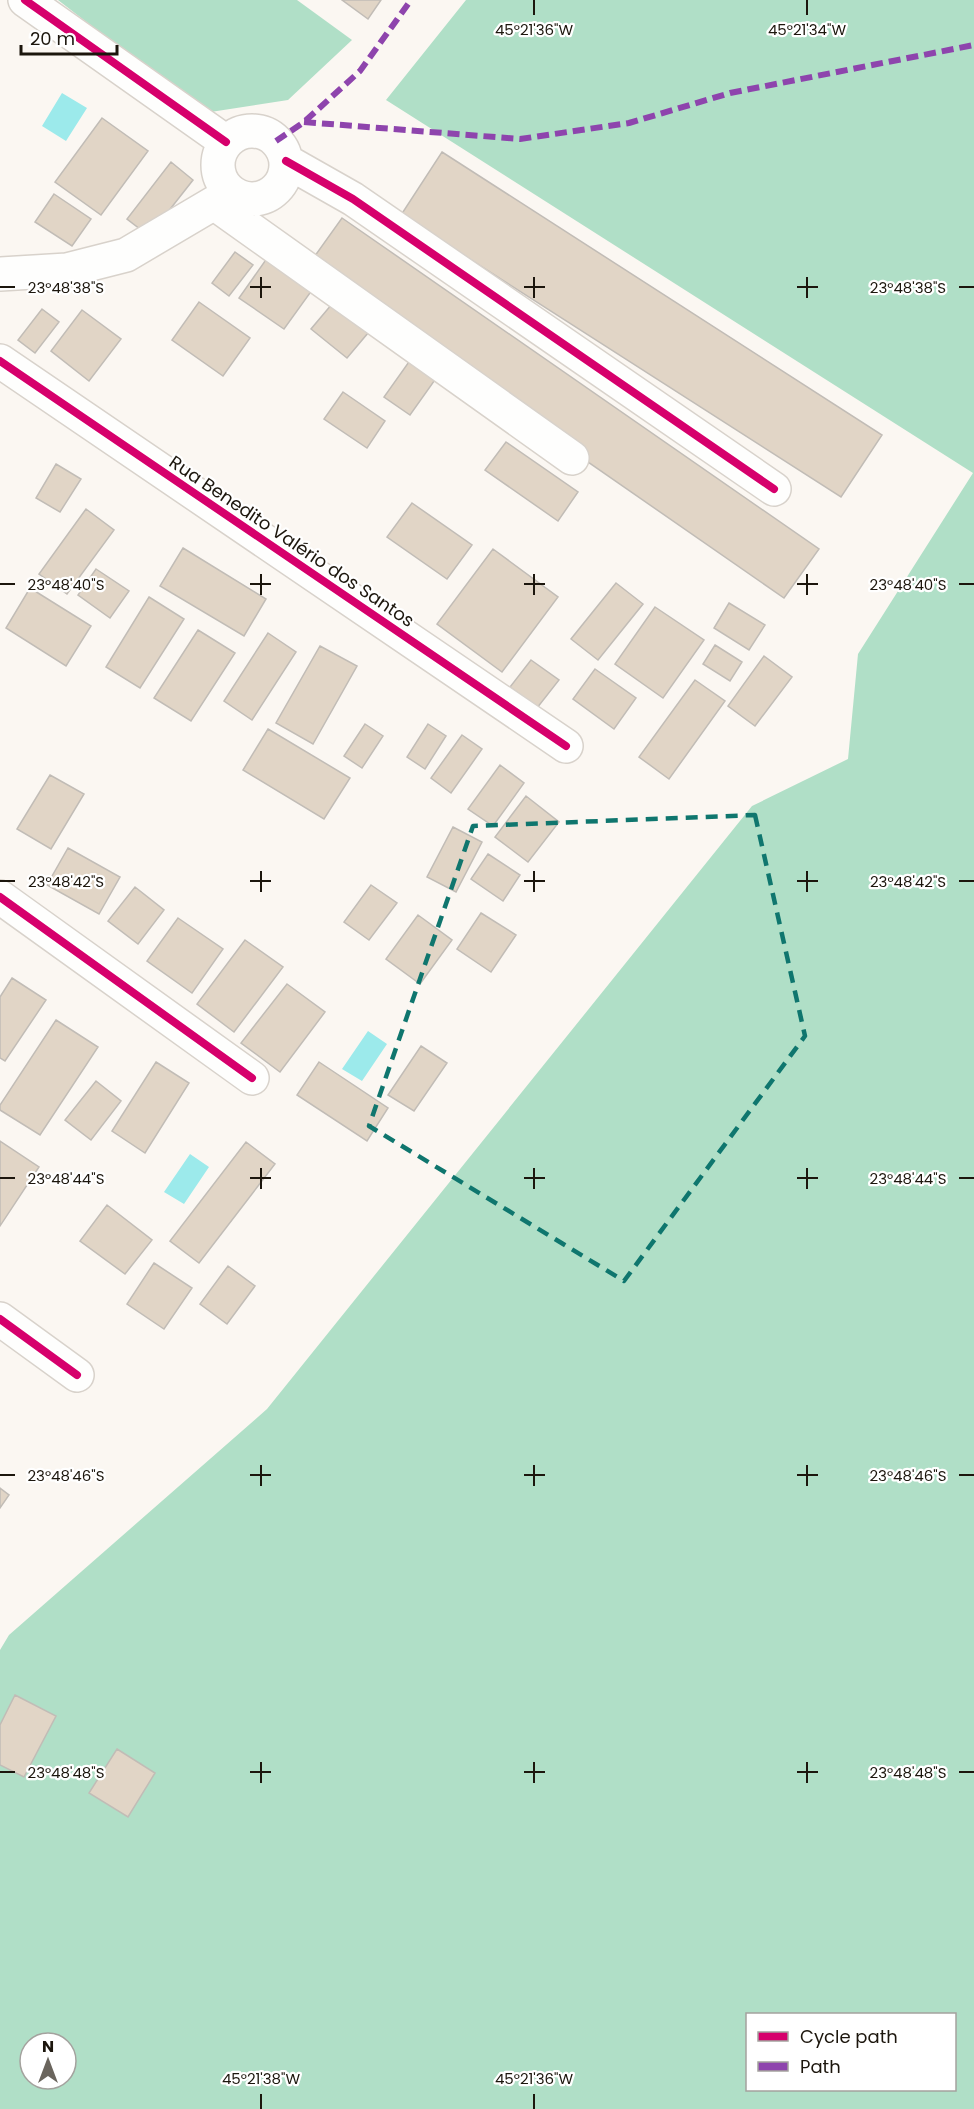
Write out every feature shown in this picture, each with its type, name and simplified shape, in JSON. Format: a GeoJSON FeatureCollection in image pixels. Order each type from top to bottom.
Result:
{"type":"FeatureCollection","features":[{"type":"Feature","properties":{"kind":"street"},"geometry":{"type":"LineString","coordinates":[[25,0],[226,142]]}},
{"type":"Feature","properties":{"kind":"street"},"geometry":{"type":"LineString","coordinates":[[222,198],[223,185],[218,174],[217,163],[226,142],[235,135],[257,131],[276,141],[286,161],[354,199],[774,489]]}},
{"type":"Feature","properties":{"kind":"street"},"geometry":{"type":"LineString","coordinates":[[0,274],[67,270],[126,255],[222,198],[250,200],[269,195],[283,181],[286,161]]}},
{"type":"Feature","properties":{"kind":"street"},"geometry":{"type":"LineString","coordinates":[[222,198],[572,458]]}},
{"type":"Feature","properties":{"kind":"street","name":"Rua Benedito Valério dos Santos"},"geometry":{"type":"LineString","coordinates":[[0,361],[566,746]]}},
{"type":"Feature","properties":{"kind":"street"},"geometry":{"type":"LineString","coordinates":[[0,897],[252,1078]]}},
{"type":"Feature","properties":{"kind":"street"},"geometry":{"type":"LineString","coordinates":[[0,1318],[77,1376]]}},
{"type":"Feature","properties":{"kind":"highlighted area"},"geometry":{"type":"Polygon","coordinates":[[[755,815],[805,1036],[624,1281],[369,1126],[473,826],[755,815]]]}},
{"type":"Feature","properties":{"kind":"green space"},"geometry":{"type":"Polygon","coordinates":[[[58,0],[297,0],[352,40],[288,100],[204,113],[58,0]]]}},
{"type":"Feature","properties":{"kind":"green space"},"geometry":{"type":"Polygon","coordinates":[[[466,0],[974,0],[974,2109],[0,2109],[0,1650],[9,1635],[267,1409],[752,806],[848,759],[858,654],[973,473],[386,100],[466,0]]]}},
{"type":"Feature","properties":{"kind":"water"},"geometry":{"type":"Polygon","coordinates":[[[62,93],[87,108],[66,141],[42,126],[62,93]]]}},
{"type":"Feature","properties":{"kind":"water"},"geometry":{"type":"Polygon","coordinates":[[[368,1031],[387,1044],[362,1081],[342,1069],[368,1031]]]}},
{"type":"Feature","properties":{"kind":"water"},"geometry":{"type":"Polygon","coordinates":[[[190,1154],[209,1167],[184,1204],[164,1192],[190,1154]]]}},
{"type":"Feature","properties":{"kind":"building"},"geometry":{"type":"Polygon","coordinates":[[[342,0],[381,0],[368,19],[342,0]]]}},
{"type":"Feature","properties":{"kind":"building"},"geometry":{"type":"Polygon","coordinates":[[[102,118],[148,151],[101,215],[55,182],[102,118]]]}},
{"type":"Feature","properties":{"kind":"building"},"geometry":{"type":"Polygon","coordinates":[[[442,152],[882,435],[841,497],[401,215],[442,152]]]}},
{"type":"Feature","properties":{"kind":"building"},"geometry":{"type":"Polygon","coordinates":[[[171,162],[193,180],[149,236],[127,219],[171,162]]]}},
{"type":"Feature","properties":{"kind":"building"},"geometry":{"type":"Polygon","coordinates":[[[54,194],[91,219],[72,246],[35,222],[54,194]]]}},
{"type":"Feature","properties":{"kind":"building"},"geometry":{"type":"Polygon","coordinates":[[[342,218],[819,549],[784,598],[307,267],[342,218]]]}},
{"type":"Feature","properties":{"kind":"building"},"geometry":{"type":"Polygon","coordinates":[[[235,252],[253,265],[229,296],[212,283],[235,252]]]}},
{"type":"Feature","properties":{"kind":"building"},"geometry":{"type":"Polygon","coordinates":[[[270,254],[315,286],[284,329],[239,298],[270,254]]]}},
{"type":"Feature","properties":{"kind":"building"},"geometry":{"type":"Polygon","coordinates":[[[199,302],[250,338],[223,376],[172,340],[199,302]]]}},
{"type":"Feature","properties":{"kind":"building"},"geometry":{"type":"Polygon","coordinates":[[[332,304],[368,333],[347,358],[311,329],[332,304]]]}},
{"type":"Feature","properties":{"kind":"building"},"geometry":{"type":"Polygon","coordinates":[[[42,309],[59,322],[35,353],[18,340],[42,309]]]}},
{"type":"Feature","properties":{"kind":"building"},"geometry":{"type":"Polygon","coordinates":[[[82,310],[121,339],[89,381],[51,351],[82,310]]]}},
{"type":"Feature","properties":{"kind":"building"},"geometry":{"type":"Polygon","coordinates":[[[411,359],[437,377],[410,415],[384,397],[411,359]]]}},
{"type":"Feature","properties":{"kind":"building"},"geometry":{"type":"Polygon","coordinates":[[[343,392],[385,421],[367,448],[324,419],[343,392]]]}},
{"type":"Feature","properties":{"kind":"building"},"geometry":{"type":"Polygon","coordinates":[[[506,442],[578,492],[558,521],[485,470],[506,442]]]}},
{"type":"Feature","properties":{"kind":"building"},"geometry":{"type":"Polygon","coordinates":[[[56,464],[81,479],[60,512],[36,498],[56,464]]]}},
{"type":"Feature","properties":{"kind":"building"},"geometry":{"type":"Polygon","coordinates":[[[412,503],[472,545],[447,579],[387,537],[412,503]]]}},
{"type":"Feature","properties":{"kind":"building"},"geometry":{"type":"Polygon","coordinates":[[[86,509],[114,530],[67,594],[39,574],[86,509]]]}},
{"type":"Feature","properties":{"kind":"building"},"geometry":{"type":"Polygon","coordinates":[[[183,548],[266,599],[244,636],[160,586],[183,548]]]}},
{"type":"Feature","properties":{"kind":"building"},"geometry":{"type":"Polygon","coordinates":[[[493,549],[558,597],[502,672],[437,624],[493,549]]]}},
{"type":"Feature","properties":{"kind":"building"},"geometry":{"type":"Polygon","coordinates":[[[96,569],[129,591],[110,618],[78,595],[96,569]]]}},
{"type":"Feature","properties":{"kind":"building"},"geometry":{"type":"Polygon","coordinates":[[[616,583],[643,604],[598,660],[571,639],[616,583]]]}},
{"type":"Feature","properties":{"kind":"building"},"geometry":{"type":"Polygon","coordinates":[[[30,588],[91,626],[66,666],[6,628],[30,588]]]}},
{"type":"Feature","properties":{"kind":"building"},"geometry":{"type":"Polygon","coordinates":[[[149,597],[184,619],[140,688],[106,667],[149,597]]]}},
{"type":"Feature","properties":{"kind":"building"},"geometry":{"type":"Polygon","coordinates":[[[729,603],[765,625],[749,650],[714,628],[729,603]]]}},
{"type":"Feature","properties":{"kind":"building"},"geometry":{"type":"Polygon","coordinates":[[[655,607],[704,640],[663,698],[615,664],[655,607]]]}},
{"type":"Feature","properties":{"kind":"building"},"geometry":{"type":"Polygon","coordinates":[[[198,630],[235,653],[191,721],[154,698],[198,630]]]}},
{"type":"Feature","properties":{"kind":"building"},"geometry":{"type":"Polygon","coordinates":[[[268,633],[296,652],[252,720],[224,701],[268,633]]]}},
{"type":"Feature","properties":{"kind":"building"},"geometry":{"type":"Polygon","coordinates":[[[715,645],[742,662],[730,681],[703,664],[715,645]]]}},
{"type":"Feature","properties":{"kind":"building"},"geometry":{"type":"Polygon","coordinates":[[[320,646],[357,666],[313,744],[276,723],[320,646]]]}},
{"type":"Feature","properties":{"kind":"building"},"geometry":{"type":"Polygon","coordinates":[[[764,656],[792,677],[755,726],[728,706],[764,656]]]}},
{"type":"Feature","properties":{"kind":"building"},"geometry":{"type":"Polygon","coordinates":[[[531,660],[559,680],[537,708],[510,687],[531,660]]]}},
{"type":"Feature","properties":{"kind":"building"},"geometry":{"type":"Polygon","coordinates":[[[595,669],[636,698],[614,729],[573,699],[595,669]]]}},
{"type":"Feature","properties":{"kind":"building"},"geometry":{"type":"Polygon","coordinates":[[[695,680],[725,701],[669,779],[639,757],[695,680]]]}},
{"type":"Feature","properties":{"kind":"building"},"geometry":{"type":"Polygon","coordinates":[[[365,724],[383,736],[362,768],[344,756],[365,724]]]}},
{"type":"Feature","properties":{"kind":"building"},"geometry":{"type":"Polygon","coordinates":[[[428,724],[446,736],[425,769],[407,757],[428,724]]]}},
{"type":"Feature","properties":{"kind":"building"},"geometry":{"type":"Polygon","coordinates":[[[268,729],[350,778],[324,819],[243,770],[268,729]]]}},
{"type":"Feature","properties":{"kind":"building"},"geometry":{"type":"Polygon","coordinates":[[[462,735],[482,749],[451,793],[431,778],[462,735]]]}},
{"type":"Feature","properties":{"kind":"building"},"geometry":{"type":"Polygon","coordinates":[[[500,765],[524,783],[493,826],[468,809],[500,765]]]}},
{"type":"Feature","properties":{"kind":"building"},"geometry":{"type":"Polygon","coordinates":[[[50,775],[84,794],[51,849],[17,829],[50,775]]]}},
{"type":"Feature","properties":{"kind":"building"},"geometry":{"type":"Polygon","coordinates":[[[526,796],[559,822],[528,862],[495,837],[526,796]]]}},
{"type":"Feature","properties":{"kind":"building"},"geometry":{"type":"Polygon","coordinates":[[[453,827],[482,842],[456,892],[427,877],[453,827]]]}},
{"type":"Feature","properties":{"kind":"building"},"geometry":{"type":"Polygon","coordinates":[[[68,848],[120,877],[99,914],[47,885],[68,848]]]}},
{"type":"Feature","properties":{"kind":"building"},"geometry":{"type":"Polygon","coordinates":[[[488,854],[520,875],[503,901],[471,879],[488,854]]]}},
{"type":"Feature","properties":{"kind":"building"},"geometry":{"type":"Polygon","coordinates":[[[371,885],[397,903],[369,940],[344,922],[371,885]]]}},
{"type":"Feature","properties":{"kind":"building"},"geometry":{"type":"Polygon","coordinates":[[[135,887],[164,910],[138,944],[108,921],[135,887]]]}},
{"type":"Feature","properties":{"kind":"building"},"geometry":{"type":"Polygon","coordinates":[[[481,913],[516,935],[491,972],[457,949],[481,913]]]}},
{"type":"Feature","properties":{"kind":"building"},"geometry":{"type":"Polygon","coordinates":[[[418,915],[452,940],[420,984],[386,959],[418,915]]]}},
{"type":"Feature","properties":{"kind":"building"},"geometry":{"type":"Polygon","coordinates":[[[178,918],[223,949],[192,993],[147,961],[178,918]]]}},
{"type":"Feature","properties":{"kind":"building"},"geometry":{"type":"Polygon","coordinates":[[[245,940],[283,967],[234,1032],[197,1004],[245,940]]]}},
{"type":"Feature","properties":{"kind":"building"},"geometry":{"type":"Polygon","coordinates":[[[12,978],[46,1000],[5,1061],[0,1058],[0,997],[12,978]]]}},
{"type":"Feature","properties":{"kind":"building"},"geometry":{"type":"Polygon","coordinates":[[[287,984],[325,1012],[280,1072],[241,1043],[287,984]]]}},
{"type":"Feature","properties":{"kind":"building"},"geometry":{"type":"Polygon","coordinates":[[[56,1020],[98,1047],[40,1135],[0,1110],[0,1105],[56,1020]]]}},
{"type":"Feature","properties":{"kind":"building"},"geometry":{"type":"Polygon","coordinates":[[[421,1046],[447,1063],[414,1111],[388,1095],[421,1046]]]}},
{"type":"Feature","properties":{"kind":"building"},"geometry":{"type":"Polygon","coordinates":[[[156,1062],[189,1083],[145,1153],[112,1131],[156,1062]]]}},
{"type":"Feature","properties":{"kind":"building"},"geometry":{"type":"Polygon","coordinates":[[[319,1062],[388,1108],[367,1141],[297,1095],[319,1062]]]}},
{"type":"Feature","properties":{"kind":"building"},"geometry":{"type":"Polygon","coordinates":[[[96,1081],[121,1101],[91,1140],[65,1120],[96,1081]]]}},
{"type":"Feature","properties":{"kind":"building"},"geometry":{"type":"Polygon","coordinates":[[[0,1141],[39,1167],[0,1226],[0,1141]]]}},
{"type":"Feature","properties":{"kind":"building"},"geometry":{"type":"Polygon","coordinates":[[[246,1142],[275,1164],[199,1263],[170,1241],[246,1142]]]}},
{"type":"Feature","properties":{"kind":"building"},"geometry":{"type":"Polygon","coordinates":[[[107,1205],[152,1240],[125,1274],[80,1241],[107,1205]]]}},
{"type":"Feature","properties":{"kind":"building"},"geometry":{"type":"Polygon","coordinates":[[[154,1263],[192,1288],[164,1329],[127,1304],[154,1263]]]}},
{"type":"Feature","properties":{"kind":"building"},"geometry":{"type":"Polygon","coordinates":[[[228,1266],[255,1286],[227,1324],[200,1304],[228,1266]]]}},
{"type":"Feature","properties":{"kind":"building"},"geometry":{"type":"Polygon","coordinates":[[[0,1488],[9,1495],[0,1508],[0,1488]]]}},
{"type":"Feature","properties":{"kind":"building"},"geometry":{"type":"Polygon","coordinates":[[[15,1695],[56,1716],[24,1777],[0,1765],[0,1725],[15,1695]]]}},
{"type":"Feature","properties":{"kind":"building"},"geometry":{"type":"Polygon","coordinates":[[[117,1749],[155,1773],[128,1817],[89,1793],[117,1749]]]}},
{"type":"Feature","properties":{"kind":"marked path"},"geometry":{"type":"LineString","coordinates":[[276,141],[304,122],[360,71],[411,0]]}},
{"type":"Feature","properties":{"kind":"marked path"},"geometry":{"type":"LineString","coordinates":[[304,122],[520,139],[629,123],[730,93],[974,45]]}},
{"type":"Feature","properties":{"kind":"cycle path"},"geometry":{"type":"LineString","coordinates":[[25,0],[226,142]]}},
{"type":"Feature","properties":{"kind":"cycle path"},"geometry":{"type":"LineString","coordinates":[[286,161],[353,199],[774,489]]}},
{"type":"Feature","properties":{"kind":"cycle path"},"geometry":{"type":"LineString","coordinates":[[0,361],[566,746]]}},
{"type":"Feature","properties":{"kind":"cycle path"},"geometry":{"type":"LineString","coordinates":[[0,897],[252,1078]]}},
{"type":"Feature","properties":{"kind":"cycle path"},"geometry":{"type":"LineString","coordinates":[[0,1319],[77,1375]]}}]}
